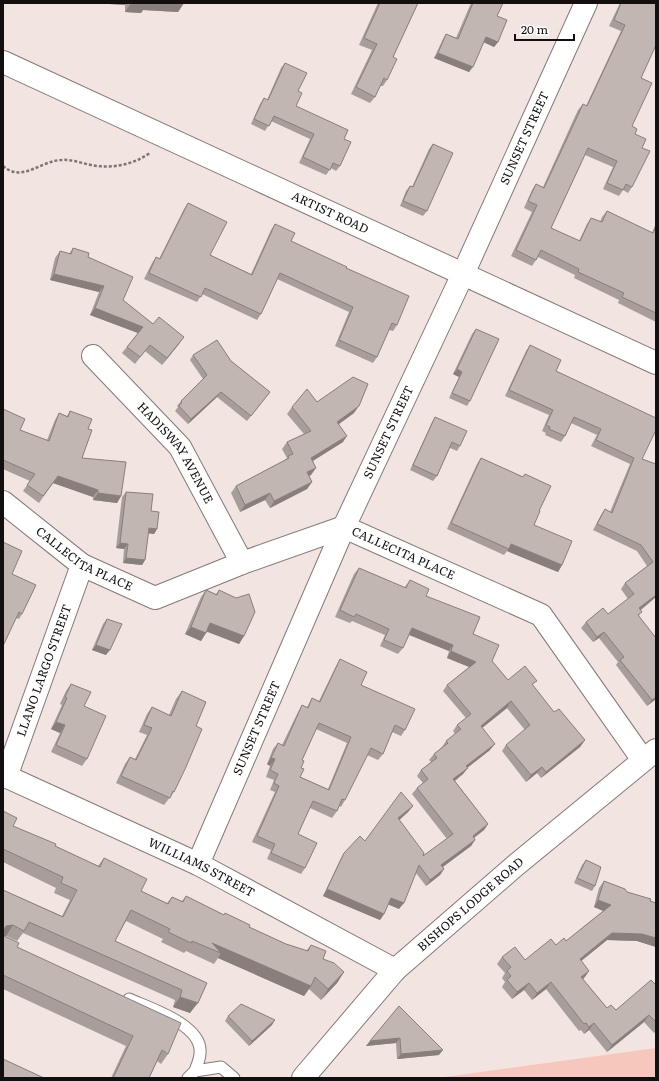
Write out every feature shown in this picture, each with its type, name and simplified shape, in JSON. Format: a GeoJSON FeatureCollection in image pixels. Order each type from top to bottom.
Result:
{"type":"FeatureCollection","features":[{"type":"Feature","properties":{"kind":"street","name":"SUNSET STREET"},"geometry":{"type":"LineString","coordinates":[[198,864],[344,527],[463,274],[586,3]]}},
{"type":"Feature","properties":{"kind":"street","name":"ARTIST ROAD"},"geometry":{"type":"LineString","coordinates":[[3,62],[656,363]]}},
{"type":"Feature","properties":{"kind":"street","name":"HADISWAY AVENUE"},"geometry":{"type":"LineString","coordinates":[[94,356],[180,447],[242,562]]}},
{"type":"Feature","properties":{"kind":"street","name":"CALLECITA PLACE"},"geometry":{"type":"LineString","coordinates":[[3,502],[82,565],[155,598],[242,562],[344,527],[541,615],[650,755]]}},
{"type":"Feature","properties":{"kind":"street","name":"LLANO LARGO STREET"},"geometry":{"type":"LineString","coordinates":[[5,776],[82,565]]}},
{"type":"Feature","properties":{"kind":"street","name":"BISHOPS LODGE ROAD"},"geometry":{"type":"LineString","coordinates":[[303,1078],[395,970],[516,865],[650,755]]}},
{"type":"Feature","properties":{"kind":"street","name":"WILLIAMS STREET"},"geometry":{"type":"LineString","coordinates":[[5,776],[198,864],[395,970]]}},
{"type":"Feature","properties":{"kind":"lane"},"geometry":{"type":"LineString","coordinates":[[118,994],[183,1024],[196,1036],[201,1052],[191,1074]]}},
{"type":"Feature","properties":{"kind":"lane"},"geometry":{"type":"LineString","coordinates":[[191,1074],[221,1067],[234,1078]]}},
{"type":"Feature","properties":{"kind":"path"},"geometry":{"type":"LineString","coordinates":[[3,166],[12,172],[19,173],[62,160],[107,167],[132,163],[150,153]]}},
{"type":"Feature","properties":{"kind":"shaded area"},"geometry":{"type":"Polygon","coordinates":[[[656,1048],[656,1078],[437,1078],[656,1048]]]}},
{"type":"Feature","properties":{"kind":"building"},"geometry":{"type":"Polygon","coordinates":[[[380,3],[418,3],[393,57],[397,59],[387,80],[384,78],[375,97],[356,87],[377,44],[364,38],[380,3]]]}},
{"type":"Feature","properties":{"kind":"building"},"geometry":{"type":"Polygon","coordinates":[[[473,3],[503,3],[497,16],[507,20],[498,42],[486,37],[473,67],[438,53],[446,34],[458,39],[473,3]]]}},
{"type":"Feature","properties":{"kind":"building"},"geometry":{"type":"Polygon","coordinates":[[[621,3],[656,3],[656,45],[641,78],[652,83],[632,126],[637,129],[635,134],[646,139],[642,148],[650,151],[632,187],[626,184],[623,190],[607,183],[617,161],[588,148],[551,228],[580,241],[591,218],[602,222],[607,211],[653,233],[656,226],[656,313],[622,297],[624,293],[578,272],[579,269],[541,250],[536,260],[516,250],[537,205],[528,201],[536,184],[544,188],[583,104],[587,106],[625,25],[614,20],[621,3]]]}},
{"type":"Feature","properties":{"kind":"building"},"geometry":{"type":"Polygon","coordinates":[[[285,63],[307,73],[298,91],[302,93],[296,106],[348,130],[344,139],[351,142],[340,166],[333,163],[330,170],[303,157],[314,134],[274,116],[269,126],[254,119],[264,98],[268,100],[285,63]]]}},
{"type":"Feature","properties":{"kind":"building"},"geometry":{"type":"Polygon","coordinates":[[[433,144],[453,153],[427,211],[403,201],[410,186],[413,187],[433,144]]]}},
{"type":"Feature","properties":{"kind":"building"},"geometry":{"type":"Polygon","coordinates":[[[188,203],[227,222],[210,255],[252,275],[275,224],[295,233],[291,241],[347,267],[346,268],[409,296],[397,325],[392,323],[377,357],[339,340],[353,307],[280,273],[261,314],[205,288],[201,297],[149,273],[156,257],[160,259],[188,203]]]}},
{"type":"Feature","properties":{"kind":"building"},"geometry":{"type":"Polygon","coordinates":[[[73,248],[89,253],[88,257],[133,277],[123,300],[153,324],[159,317],[184,337],[167,358],[150,345],[140,357],[127,347],[143,327],[95,308],[104,286],[54,274],[60,251],[71,254],[73,248]]]}},
{"type":"Feature","properties":{"kind":"building"},"geometry":{"type":"Polygon","coordinates":[[[476,329],[499,339],[470,401],[452,393],[462,372],[457,369],[476,329]]]}},
{"type":"Feature","properties":{"kind":"building"},"geometry":{"type":"Polygon","coordinates":[[[217,340],[231,361],[270,392],[251,416],[221,392],[191,419],[179,406],[182,402],[181,401],[207,375],[193,355],[217,340]]]}},
{"type":"Feature","properties":{"kind":"building"},"geometry":{"type":"Polygon","coordinates":[[[530,345],[561,360],[556,371],[656,418],[656,430],[642,459],[656,464],[656,595],[639,608],[642,612],[638,615],[656,638],[656,697],[652,700],[620,660],[624,657],[604,632],[597,637],[586,622],[603,608],[608,614],[634,594],[625,583],[653,562],[641,545],[597,524],[605,509],[612,513],[634,458],[596,440],[601,429],[574,417],[565,436],[549,429],[550,427],[546,425],[553,410],[509,390],[530,345]]]}},
{"type":"Feature","properties":{"kind":"building"},"geometry":{"type":"Polygon","coordinates":[[[353,377],[368,384],[359,406],[337,422],[347,436],[311,458],[316,468],[307,472],[312,482],[274,501],[270,493],[245,505],[236,486],[289,458],[288,456],[293,454],[287,442],[311,431],[292,407],[307,389],[317,402],[353,377]]]}},
{"type":"Feature","properties":{"kind":"building"},"geometry":{"type":"Polygon","coordinates":[[[3,409],[25,419],[20,430],[49,441],[59,413],[68,417],[70,411],[92,419],[88,429],[92,430],[82,458],[126,462],[121,496],[98,493],[98,490],[58,476],[43,496],[27,485],[35,474],[3,460],[3,409]]]}},
{"type":"Feature","properties":{"kind":"building"},"geometry":{"type":"Polygon","coordinates":[[[435,417],[467,431],[460,446],[452,442],[437,476],[413,465],[435,417]]]}},
{"type":"Feature","properties":{"kind":"building"},"geometry":{"type":"Polygon","coordinates":[[[481,458],[523,477],[525,474],[551,486],[534,525],[572,541],[562,565],[511,544],[509,549],[451,523],[481,458]]]}},
{"type":"Feature","properties":{"kind":"building"},"geometry":{"type":"Polygon","coordinates":[[[126,492],[153,494],[151,511],[159,512],[157,529],[149,528],[145,560],[126,558],[128,544],[120,543],[126,492]]]}},
{"type":"Feature","properties":{"kind":"building"},"geometry":{"type":"Polygon","coordinates":[[[3,542],[22,551],[12,574],[36,585],[22,614],[19,612],[3,646],[3,542]]]}},
{"type":"Feature","properties":{"kind":"building"},"geometry":{"type":"Polygon","coordinates":[[[359,568],[406,588],[410,580],[429,589],[426,596],[480,617],[473,634],[499,645],[492,661],[508,680],[525,666],[537,681],[532,684],[554,712],[559,709],[585,740],[546,772],[542,767],[531,775],[506,745],[530,725],[511,701],[481,726],[495,744],[466,766],[468,768],[453,779],[488,824],[473,836],[475,840],[441,865],[444,869],[430,880],[419,865],[404,903],[391,898],[384,914],[327,889],[344,853],[360,836],[365,841],[401,792],[413,806],[398,818],[424,853],[423,856],[453,834],[417,788],[428,779],[421,770],[437,758],[434,754],[448,743],[446,741],[461,729],[457,725],[471,714],[447,685],[476,662],[451,651],[453,645],[412,628],[403,648],[384,640],[389,629],[356,614],[354,617],[340,610],[359,568]]]}},
{"type":"Feature","properties":{"kind":"building"},"geometry":{"type":"Polygon","coordinates":[[[206,590],[217,595],[219,590],[236,598],[249,594],[255,612],[244,636],[210,623],[206,633],[191,627],[206,590]]]}},
{"type":"Feature","properties":{"kind":"building"},"geometry":{"type":"Polygon","coordinates":[[[107,619],[122,624],[110,650],[96,645],[107,619]]]}},
{"type":"Feature","properties":{"kind":"building"},"geometry":{"type":"Polygon","coordinates":[[[340,659],[367,672],[361,685],[415,709],[405,730],[395,725],[383,754],[371,748],[345,800],[342,799],[337,811],[313,801],[298,834],[317,843],[305,868],[271,853],[275,844],[257,836],[279,786],[274,783],[278,774],[270,770],[275,759],[271,758],[278,743],[284,746],[302,705],[308,708],[312,698],[320,702],[340,659]],[[319,723],[302,760],[304,761],[301,768],[304,769],[300,777],[329,790],[351,737],[319,723]]]}},
{"type":"Feature","properties":{"kind":"building"},"geometry":{"type":"Polygon","coordinates":[[[71,684],[91,692],[84,706],[106,716],[87,759],[56,745],[65,725],[56,722],[67,698],[65,697],[71,684]]]}},
{"type":"Feature","properties":{"kind":"building"},"geometry":{"type":"Polygon","coordinates":[[[182,691],[206,702],[196,726],[202,729],[186,767],[170,798],[121,776],[130,757],[136,760],[152,728],[144,725],[152,707],[171,716],[182,691]]]}},
{"type":"Feature","properties":{"kind":"building"},"geometry":{"type":"Polygon","coordinates":[[[3,811],[17,818],[13,826],[56,844],[55,846],[100,867],[104,858],[147,879],[141,891],[168,904],[172,897],[183,902],[186,896],[224,915],[225,913],[250,925],[249,927],[286,944],[308,951],[311,945],[326,951],[323,959],[334,963],[344,972],[328,989],[315,977],[311,986],[212,943],[221,953],[192,941],[191,943],[168,932],[170,929],[131,910],[115,941],[207,983],[198,1003],[180,997],[182,990],[29,922],[24,931],[13,925],[6,926],[3,932],[3,890],[63,917],[77,890],[61,883],[63,877],[3,849],[3,811]]]}},
{"type":"Feature","properties":{"kind":"building"},"geometry":{"type":"Polygon","coordinates":[[[586,860],[601,867],[595,886],[577,878],[586,860]]]}},
{"type":"Feature","properties":{"kind":"building"},"geometry":{"type":"Polygon","coordinates":[[[604,881],[625,889],[627,892],[651,899],[650,901],[656,903],[656,938],[642,934],[612,933],[580,959],[589,971],[581,977],[607,1008],[611,1005],[616,1010],[651,980],[656,985],[656,1022],[649,1015],[612,1045],[594,1023],[589,1027],[586,1023],[584,1024],[551,982],[537,993],[529,983],[517,992],[507,980],[511,976],[507,971],[511,967],[502,957],[515,947],[525,960],[551,939],[556,945],[564,938],[566,941],[611,905],[598,900],[604,881]]]}},
{"type":"Feature","properties":{"kind":"building"},"geometry":{"type":"Polygon","coordinates":[[[3,932],[4,936],[19,943],[17,947],[181,1023],[168,1054],[162,1050],[149,1078],[113,1078],[133,1036],[3,975],[3,932]]]}},
{"type":"Feature","properties":{"kind":"building"},"geometry":{"type":"Polygon","coordinates":[[[241,1004],[275,1020],[252,1041],[228,1016],[241,1004]]]}},
{"type":"Feature","properties":{"kind":"building"},"geometry":{"type":"Polygon","coordinates":[[[399,1006],[443,1050],[401,1054],[400,1038],[370,1041],[399,1006]]]}},
{"type":"Feature","properties":{"kind":"building"},"geometry":{"type":"Polygon","coordinates":[[[3,1059],[44,1078],[3,1078],[3,1059]]]}}]}
